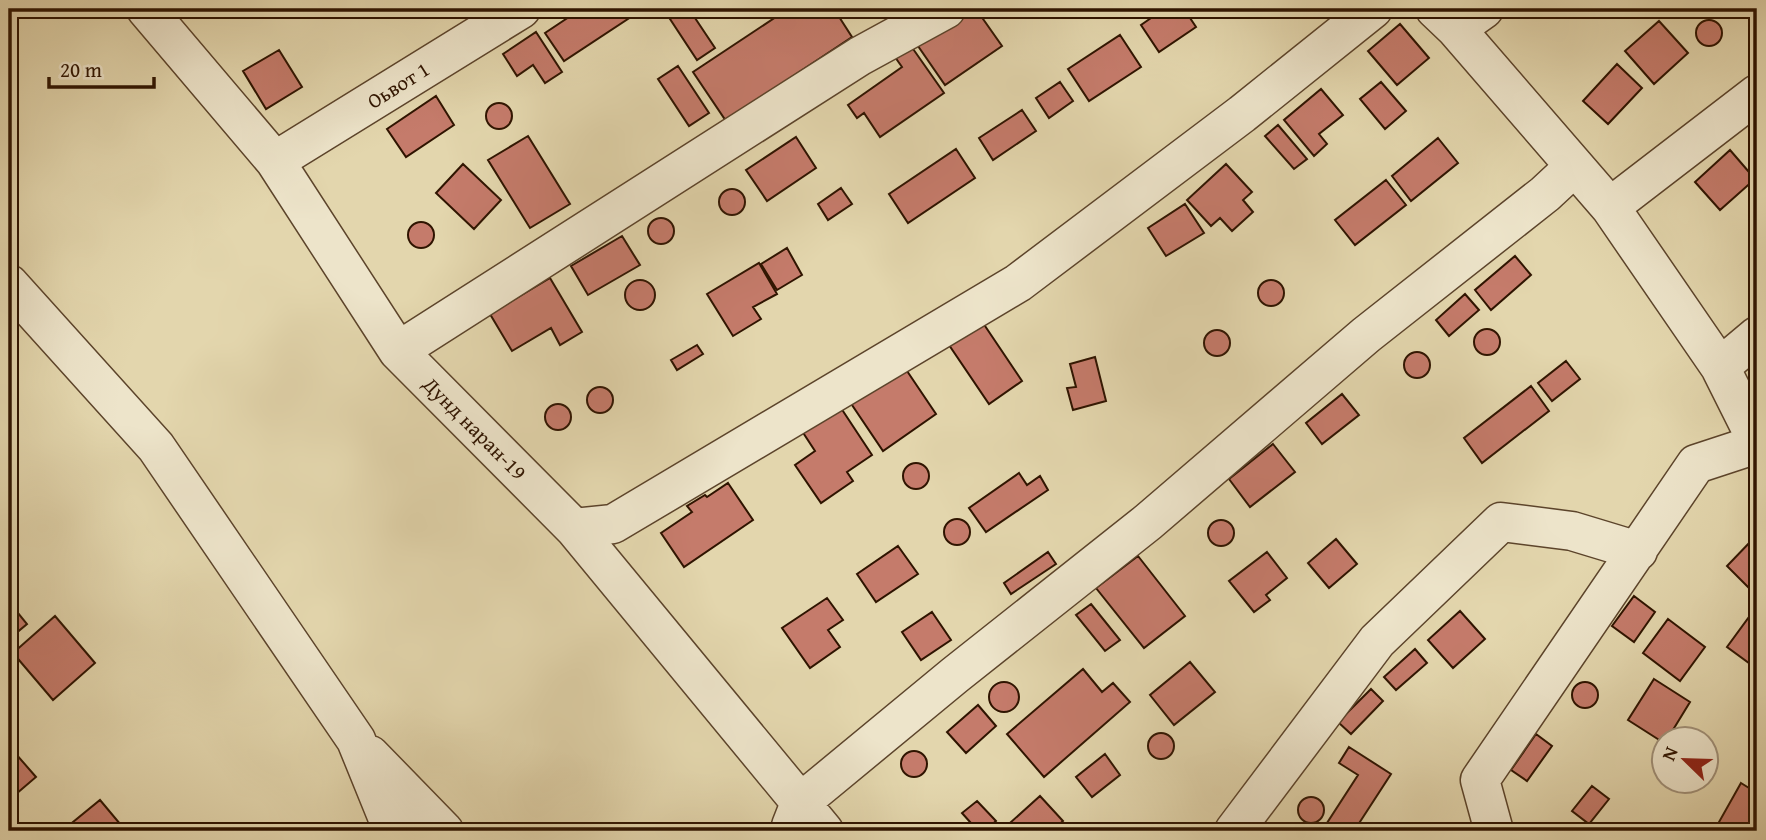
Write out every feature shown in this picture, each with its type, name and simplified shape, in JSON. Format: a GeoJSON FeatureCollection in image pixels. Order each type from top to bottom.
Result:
{"type":"FeatureCollection","features":[{"type":"Feature","properties":{"kind":"street","name":"Дунд наран-19"},"geometry":{"type":"LineString","coordinates":[[146,9],[275,161],[398,351],[575,528],[794,817],[824,831]]}},
{"type":"Feature","properties":{"kind":"street","name":"Оьвот 1"},"geometry":{"type":"LineString","coordinates":[[275,161],[521,9]]}},
{"type":"Feature","properties":{"kind":"street"},"geometry":{"type":"LineString","coordinates":[[398,351],[551,251],[860,57],[946,9]]}},
{"type":"Feature","properties":{"kind":"street"},"geometry":{"type":"LineString","coordinates":[[575,528],[613,524],[1018,283],[1242,114],[1373,9]]}},
{"type":"Feature","properties":{"kind":"street"},"geometry":{"type":"LineString","coordinates":[[1458,16],[1574,167],[1610,207],[1720,367],[1757,443],[1696,464],[1480,780],[1494,831]]}},
{"type":"Feature","properties":{"kind":"street"},"geometry":{"type":"LineString","coordinates":[[1610,207],[1757,94]]}},
{"type":"Feature","properties":{"kind":"street"},"geometry":{"type":"LineString","coordinates":[[794,817],[955,675],[1148,522],[1366,335],[1545,194],[1574,167]]}},
{"type":"Feature","properties":{"kind":"street"},"geometry":{"type":"LineString","coordinates":[[9,284],[156,447],[356,740],[444,831]]}},
{"type":"Feature","properties":{"kind":"street"},"geometry":{"type":"LineString","coordinates":[[1720,367],[1757,336]]}},
{"type":"Feature","properties":{"kind":"street"},"geometry":{"type":"LineString","coordinates":[[1234,831],[1377,640],[1501,522],[1572,531],[1638,551]]}},
{"type":"Feature","properties":{"kind":"street"},"geometry":{"type":"LineString","coordinates":[[356,740],[393,831]]}},
{"type":"Feature","properties":{"kind":"building"},"geometry":{"type":"Polygon","coordinates":[[[581,9],[643,9],[564,61],[545,33],[581,9]]]}},
{"type":"Feature","properties":{"kind":"building"},"geometry":{"type":"Polygon","coordinates":[[[689,9],[715,48],[697,60],[670,19],[689,9]]]}},
{"type":"Feature","properties":{"kind":"building"},"geometry":{"type":"Polygon","coordinates":[[[788,9],[834,9],[852,37],[726,121],[693,72],[788,9]]]}},
{"type":"Feature","properties":{"kind":"building"},"geometry":{"type":"Polygon","coordinates":[[[972,9],[976,9],[1002,46],[945,85],[918,46],[972,9]]]}},
{"type":"Feature","properties":{"kind":"building"},"geometry":{"type":"Polygon","coordinates":[[[1164,9],[1184,9],[1196,27],[1159,52],[1141,25],[1164,9]]]}},
{"type":"Feature","properties":{"kind":"building"},"geometry":{"type":"Polygon","coordinates":[[[1709,20],[1718,24],[1722,33],[1718,42],[1709,46],[1700,42],[1696,33],[1700,24],[1709,20]]]}},
{"type":"Feature","properties":{"kind":"building"},"geometry":{"type":"Polygon","coordinates":[[[1659,21],[1688,53],[1654,84],[1625,51],[1659,21]]]}},
{"type":"Feature","properties":{"kind":"building"},"geometry":{"type":"Polygon","coordinates":[[[1400,24],[1429,58],[1397,85],[1368,51],[1400,24]]]}},
{"type":"Feature","properties":{"kind":"building"},"geometry":{"type":"Polygon","coordinates":[[[536,32],[562,72],[545,83],[533,65],[517,76],[503,54],[536,32]]]}},
{"type":"Feature","properties":{"kind":"building"},"geometry":{"type":"Polygon","coordinates":[[[1120,35],[1141,67],[1089,101],[1068,69],[1120,35]]]}},
{"type":"Feature","properties":{"kind":"building"},"geometry":{"type":"Polygon","coordinates":[[[911,46],[944,93],[880,137],[864,113],[857,118],[848,105],[902,67],[895,57],[911,46]]]}},
{"type":"Feature","properties":{"kind":"building"},"geometry":{"type":"Polygon","coordinates":[[[279,50],[302,87],[266,109],[243,71],[279,50]]]}},
{"type":"Feature","properties":{"kind":"building"},"geometry":{"type":"Polygon","coordinates":[[[1617,64],[1642,88],[1608,124],[1583,101],[1617,64]]]}},
{"type":"Feature","properties":{"kind":"building"},"geometry":{"type":"Polygon","coordinates":[[[678,66],[709,113],[689,126],[658,79],[678,66]]]}},
{"type":"Feature","properties":{"kind":"building"},"geometry":{"type":"Polygon","coordinates":[[[1060,82],[1073,101],[1049,118],[1036,98],[1060,82]]]}},
{"type":"Feature","properties":{"kind":"building"},"geometry":{"type":"Polygon","coordinates":[[[1381,82],[1406,111],[1385,129],[1360,99],[1381,82]]]}},
{"type":"Feature","properties":{"kind":"building"},"geometry":{"type":"Polygon","coordinates":[[[1321,89],[1343,115],[1319,134],[1327,144],[1314,156],[1284,120],[1321,89]]]}},
{"type":"Feature","properties":{"kind":"building"},"geometry":{"type":"Polygon","coordinates":[[[436,96],[454,125],[406,157],[387,129],[436,96]]]}},
{"type":"Feature","properties":{"kind":"building"},"geometry":{"type":"Polygon","coordinates":[[[499,103],[508,107],[512,116],[508,125],[499,129],[490,125],[486,116],[490,107],[499,103]]]}},
{"type":"Feature","properties":{"kind":"building"},"geometry":{"type":"Polygon","coordinates":[[[1022,110],[1036,131],[993,160],[979,138],[1022,110]]]}},
{"type":"Feature","properties":{"kind":"building"},"geometry":{"type":"Polygon","coordinates":[[[1278,125],[1307,159],[1294,169],[1265,136],[1278,125]]]}},
{"type":"Feature","properties":{"kind":"building"},"geometry":{"type":"Polygon","coordinates":[[[528,136],[570,204],[530,228],[488,160],[528,136]]]}},
{"type":"Feature","properties":{"kind":"building"},"geometry":{"type":"Polygon","coordinates":[[[796,137],[816,168],[767,201],[746,170],[796,137]]]}},
{"type":"Feature","properties":{"kind":"building"},"geometry":{"type":"Polygon","coordinates":[[[1438,138],[1458,163],[1411,201],[1392,176],[1438,138]]]}},
{"type":"Feature","properties":{"kind":"building"},"geometry":{"type":"Polygon","coordinates":[[[956,149],[975,178],[908,223],[889,194],[956,149]]]}},
{"type":"Feature","properties":{"kind":"building"},"geometry":{"type":"Polygon","coordinates":[[[1730,150],[1755,179],[1720,210],[1695,182],[1730,150]]]}},
{"type":"Feature","properties":{"kind":"building"},"geometry":{"type":"Polygon","coordinates":[[[463,164],[501,200],[474,229],[436,193],[463,164]]]}},
{"type":"Feature","properties":{"kind":"building"},"geometry":{"type":"Polygon","coordinates":[[[1226,164],[1252,192],[1243,200],[1253,212],[1232,231],[1220,218],[1211,226],[1187,200],[1226,164]]]}},
{"type":"Feature","properties":{"kind":"building"},"geometry":{"type":"Polygon","coordinates":[[[1386,180],[1406,205],[1355,245],[1335,220],[1386,180]]]}},
{"type":"Feature","properties":{"kind":"building"},"geometry":{"type":"Polygon","coordinates":[[[841,188],[852,204],[828,220],[818,204],[841,188]]]}},
{"type":"Feature","properties":{"kind":"building"},"geometry":{"type":"Polygon","coordinates":[[[732,189],[741,193],[745,202],[741,211],[732,215],[723,211],[719,202],[723,193],[732,189]]]}},
{"type":"Feature","properties":{"kind":"building"},"geometry":{"type":"Polygon","coordinates":[[[1185,204],[1204,233],[1166,256],[1148,228],[1185,204]]]}},
{"type":"Feature","properties":{"kind":"building"},"geometry":{"type":"Polygon","coordinates":[[[661,218],[670,222],[674,231],[670,240],[661,244],[652,240],[648,231],[652,222],[661,218]]]}},
{"type":"Feature","properties":{"kind":"building"},"geometry":{"type":"Polygon","coordinates":[[[421,222],[430,226],[434,235],[430,244],[421,248],[412,244],[408,235],[412,226],[421,222]]]}},
{"type":"Feature","properties":{"kind":"building"},"geometry":{"type":"Polygon","coordinates":[[[622,236],[640,265],[588,295],[571,266],[622,236]]]}},
{"type":"Feature","properties":{"kind":"building"},"geometry":{"type":"Polygon","coordinates":[[[787,248],[802,275],[777,290],[761,264],[787,248]]]}},
{"type":"Feature","properties":{"kind":"building"},"geometry":{"type":"Polygon","coordinates":[[[1515,256],[1531,275],[1491,310],[1475,290],[1515,256]]]}},
{"type":"Feature","properties":{"kind":"building"},"geometry":{"type":"Polygon","coordinates":[[[759,263],[777,294],[753,307],[761,319],[733,336],[707,294],[759,263]]]}},
{"type":"Feature","properties":{"kind":"building"},"geometry":{"type":"Polygon","coordinates":[[[550,278],[582,332],[560,345],[551,328],[512,351],[490,314],[550,278]]]}},
{"type":"Feature","properties":{"kind":"building"},"geometry":{"type":"Polygon","coordinates":[[[640,280],[646,281],[654,289],[654,301],[646,309],[640,310],[634,309],[626,301],[625,295],[626,289],[634,281],[640,280]]]}},
{"type":"Feature","properties":{"kind":"building"},"geometry":{"type":"Polygon","coordinates":[[[1271,280],[1280,284],[1284,293],[1280,302],[1271,306],[1262,302],[1258,293],[1262,284],[1271,280]]]}},
{"type":"Feature","properties":{"kind":"building"},"geometry":{"type":"Polygon","coordinates":[[[1465,294],[1479,310],[1449,336],[1436,320],[1465,294]]]}},
{"type":"Feature","properties":{"kind":"building"},"geometry":{"type":"Polygon","coordinates":[[[981,320],[1022,381],[989,404],[947,342],[981,320]]]}},
{"type":"Feature","properties":{"kind":"building"},"geometry":{"type":"Polygon","coordinates":[[[1487,329],[1496,333],[1500,342],[1496,351],[1487,355],[1478,351],[1474,342],[1478,333],[1487,329]]]}},
{"type":"Feature","properties":{"kind":"building"},"geometry":{"type":"Polygon","coordinates":[[[1217,330],[1226,334],[1230,343],[1226,352],[1217,356],[1208,352],[1204,343],[1208,334],[1217,330]]]}},
{"type":"Feature","properties":{"kind":"building"},"geometry":{"type":"Polygon","coordinates":[[[697,345],[703,354],[677,370],[671,360],[697,345]]]}},
{"type":"Feature","properties":{"kind":"building"},"geometry":{"type":"Polygon","coordinates":[[[1417,352],[1426,356],[1430,365],[1426,374],[1417,378],[1408,374],[1404,365],[1408,356],[1417,352]]]}},
{"type":"Feature","properties":{"kind":"building"},"geometry":{"type":"Polygon","coordinates":[[[1095,357],[1106,401],[1073,410],[1067,388],[1076,387],[1070,364],[1095,357]]]}},
{"type":"Feature","properties":{"kind":"building"},"geometry":{"type":"Polygon","coordinates":[[[1566,361],[1580,379],[1552,401],[1538,383],[1566,361]]]}},
{"type":"Feature","properties":{"kind":"building"},"geometry":{"type":"Polygon","coordinates":[[[903,365],[936,414],[883,451],[850,402],[903,365]]]}},
{"type":"Feature","properties":{"kind":"building"},"geometry":{"type":"Polygon","coordinates":[[[1531,386],[1549,411],[1482,463],[1464,438],[1531,386]]]}},
{"type":"Feature","properties":{"kind":"building"},"geometry":{"type":"Polygon","coordinates":[[[600,387],[609,391],[613,400],[609,409],[600,413],[591,409],[587,400],[591,391],[600,387]]]}},
{"type":"Feature","properties":{"kind":"building"},"geometry":{"type":"Polygon","coordinates":[[[1342,394],[1359,415],[1322,444],[1306,423],[1342,394]]]}},
{"type":"Feature","properties":{"kind":"building"},"geometry":{"type":"Polygon","coordinates":[[[837,402],[872,455],[847,472],[853,481],[821,503],[795,465],[815,451],[800,428],[837,402]]]}},
{"type":"Feature","properties":{"kind":"building"},"geometry":{"type":"Polygon","coordinates":[[[558,404],[567,408],[571,417],[567,426],[558,430],[549,426],[545,417],[549,408],[558,404]]]}},
{"type":"Feature","properties":{"kind":"building"},"geometry":{"type":"Polygon","coordinates":[[[1273,444],[1295,472],[1250,507],[1229,479],[1273,444]]]}},
{"type":"Feature","properties":{"kind":"building"},"geometry":{"type":"Polygon","coordinates":[[[916,463],[925,467],[929,476],[925,485],[916,489],[907,485],[903,476],[907,467],[916,463]]]}},
{"type":"Feature","properties":{"kind":"building"},"geometry":{"type":"Polygon","coordinates":[[[1019,473],[1027,485],[1040,476],[1048,490],[986,532],[969,508],[1019,473]]]}},
{"type":"Feature","properties":{"kind":"building"},"geometry":{"type":"Polygon","coordinates":[[[728,483],[753,520],[684,567],[661,533],[692,512],[687,506],[728,483]]]}},
{"type":"Feature","properties":{"kind":"building"},"geometry":{"type":"Polygon","coordinates":[[[957,519],[966,523],[970,532],[966,541],[957,545],[948,541],[944,532],[948,523],[957,519]]]}},
{"type":"Feature","properties":{"kind":"building"},"geometry":{"type":"Polygon","coordinates":[[[1221,520],[1230,524],[1234,533],[1230,542],[1221,546],[1212,542],[1208,533],[1212,524],[1221,520]]]}},
{"type":"Feature","properties":{"kind":"building"},"geometry":{"type":"Polygon","coordinates":[[[1336,539],[1357,564],[1329,588],[1308,563],[1336,539]]]}},
{"type":"Feature","properties":{"kind":"building"},"geometry":{"type":"Polygon","coordinates":[[[1753,539],[1757,543],[1757,596],[1727,566],[1753,539]]]}},
{"type":"Feature","properties":{"kind":"building"},"geometry":{"type":"Polygon","coordinates":[[[898,546],[918,574],[876,602],[857,574],[898,546]]]}},
{"type":"Feature","properties":{"kind":"building"},"geometry":{"type":"Polygon","coordinates":[[[1048,552],[1056,564],[1011,594],[1004,583],[1048,552]]]}},
{"type":"Feature","properties":{"kind":"building"},"geometry":{"type":"Polygon","coordinates":[[[1267,552],[1287,578],[1266,595],[1270,600],[1254,612],[1229,581],[1267,552]]]}},
{"type":"Feature","properties":{"kind":"building"},"geometry":{"type":"Polygon","coordinates":[[[1138,556],[1185,616],[1144,648],[1096,588],[1138,556]]]}},
{"type":"Feature","properties":{"kind":"building"},"geometry":{"type":"Polygon","coordinates":[[[1634,596],[1655,612],[1634,642],[1612,626],[1634,596]]]}},
{"type":"Feature","properties":{"kind":"building"},"geometry":{"type":"Polygon","coordinates":[[[827,598],[843,620],[828,630],[840,647],[810,668],[782,628],[827,598]]]}},
{"type":"Feature","properties":{"kind":"building"},"geometry":{"type":"Polygon","coordinates":[[[9,602],[27,624],[9,639],[9,602]]]}},
{"type":"Feature","properties":{"kind":"building"},"geometry":{"type":"Polygon","coordinates":[[[1091,604],[1120,640],[1105,651],[1076,615],[1091,604]]]}},
{"type":"Feature","properties":{"kind":"building"},"geometry":{"type":"Polygon","coordinates":[[[1460,611],[1485,639],[1453,668],[1428,640],[1460,611]]]}},
{"type":"Feature","properties":{"kind":"building"},"geometry":{"type":"Polygon","coordinates":[[[932,612],[951,640],[921,660],[902,632],[932,612]]]}},
{"type":"Feature","properties":{"kind":"building"},"geometry":{"type":"Polygon","coordinates":[[[55,616],[95,663],[53,700],[13,653],[55,616]]]}},
{"type":"Feature","properties":{"kind":"building"},"geometry":{"type":"Polygon","coordinates":[[[1749,617],[1757,623],[1757,660],[1753,666],[1727,647],[1749,617]]]}},
{"type":"Feature","properties":{"kind":"building"},"geometry":{"type":"Polygon","coordinates":[[[1668,619],[1705,647],[1680,681],[1643,653],[1668,619]]]}},
{"type":"Feature","properties":{"kind":"building"},"geometry":{"type":"Polygon","coordinates":[[[1415,649],[1427,663],[1396,690],[1384,677],[1415,649]]]}},
{"type":"Feature","properties":{"kind":"building"},"geometry":{"type":"Polygon","coordinates":[[[1190,662],[1215,692],[1174,725],[1150,695],[1190,662]]]}},
{"type":"Feature","properties":{"kind":"building"},"geometry":{"type":"Polygon","coordinates":[[[1083,669],[1102,692],[1113,683],[1130,702],[1044,777],[1007,734],[1083,669]]]}},
{"type":"Feature","properties":{"kind":"building"},"geometry":{"type":"Polygon","coordinates":[[[1654,679],[1690,702],[1677,724],[1650,724],[1650,734],[1628,720],[1654,679]]]}},
{"type":"Feature","properties":{"kind":"building"},"geometry":{"type":"Polygon","coordinates":[[[1004,682],[1010,683],[1018,691],[1018,703],[1010,711],[1004,712],[998,711],[990,703],[989,697],[990,691],[998,683],[1004,682]]]}},
{"type":"Feature","properties":{"kind":"building"},"geometry":{"type":"Polygon","coordinates":[[[1585,682],[1594,686],[1598,695],[1594,704],[1585,708],[1576,704],[1572,695],[1576,686],[1585,682]]]}},
{"type":"Feature","properties":{"kind":"building"},"geometry":{"type":"Polygon","coordinates":[[[1371,689],[1383,701],[1351,734],[1338,722],[1371,689]]]}},
{"type":"Feature","properties":{"kind":"building"},"geometry":{"type":"Polygon","coordinates":[[[978,705],[996,726],[966,753],[947,732],[978,705]]]}},
{"type":"Feature","properties":{"kind":"building"},"geometry":{"type":"Polygon","coordinates":[[[1161,733],[1170,737],[1174,746],[1170,755],[1161,759],[1152,755],[1148,746],[1152,737],[1161,733]]]}},
{"type":"Feature","properties":{"kind":"building"},"geometry":{"type":"Polygon","coordinates":[[[1536,734],[1552,746],[1527,781],[1511,770],[1536,734]]]}},
{"type":"Feature","properties":{"kind":"building"},"geometry":{"type":"Polygon","coordinates":[[[9,746],[36,777],[9,800],[9,746]]]}},
{"type":"Feature","properties":{"kind":"building"},"geometry":{"type":"Polygon","coordinates":[[[1349,747],[1391,774],[1354,831],[1340,831],[1327,823],[1358,775],[1339,763],[1349,747]]]}},
{"type":"Feature","properties":{"kind":"building"},"geometry":{"type":"Polygon","coordinates":[[[914,751],[923,755],[927,764],[923,773],[914,777],[905,773],[901,764],[905,755],[914,751]]]}},
{"type":"Feature","properties":{"kind":"building"},"geometry":{"type":"Polygon","coordinates":[[[1105,754],[1120,775],[1092,797],[1076,777],[1105,754]]]}},
{"type":"Feature","properties":{"kind":"building"},"geometry":{"type":"Polygon","coordinates":[[[1741,783],[1757,793],[1756,831],[1735,831],[1719,822],[1741,783]]]}},
{"type":"Feature","properties":{"kind":"building"},"geometry":{"type":"Polygon","coordinates":[[[1592,786],[1609,799],[1589,824],[1572,811],[1592,786]]]}},
{"type":"Feature","properties":{"kind":"building"},"geometry":{"type":"Polygon","coordinates":[[[1040,796],[1063,821],[1052,831],[1001,831],[1040,796]]]}},
{"type":"Feature","properties":{"kind":"building"},"geometry":{"type":"Polygon","coordinates":[[[1311,797],[1320,801],[1324,810],[1320,819],[1311,823],[1302,819],[1298,810],[1302,801],[1311,797]]]}},
{"type":"Feature","properties":{"kind":"building"},"geometry":{"type":"Polygon","coordinates":[[[100,800],[126,831],[62,831],[100,800]]]}},
{"type":"Feature","properties":{"kind":"building"},"geometry":{"type":"Polygon","coordinates":[[[977,801],[996,821],[985,831],[978,831],[962,813],[977,801]]]}},
{"type":"Feature","properties":{"kind":"building"},"geometry":{"type":"Polygon","coordinates":[[[1281,823],[1291,825],[1296,831],[1272,831],[1281,823]]]}}]}
